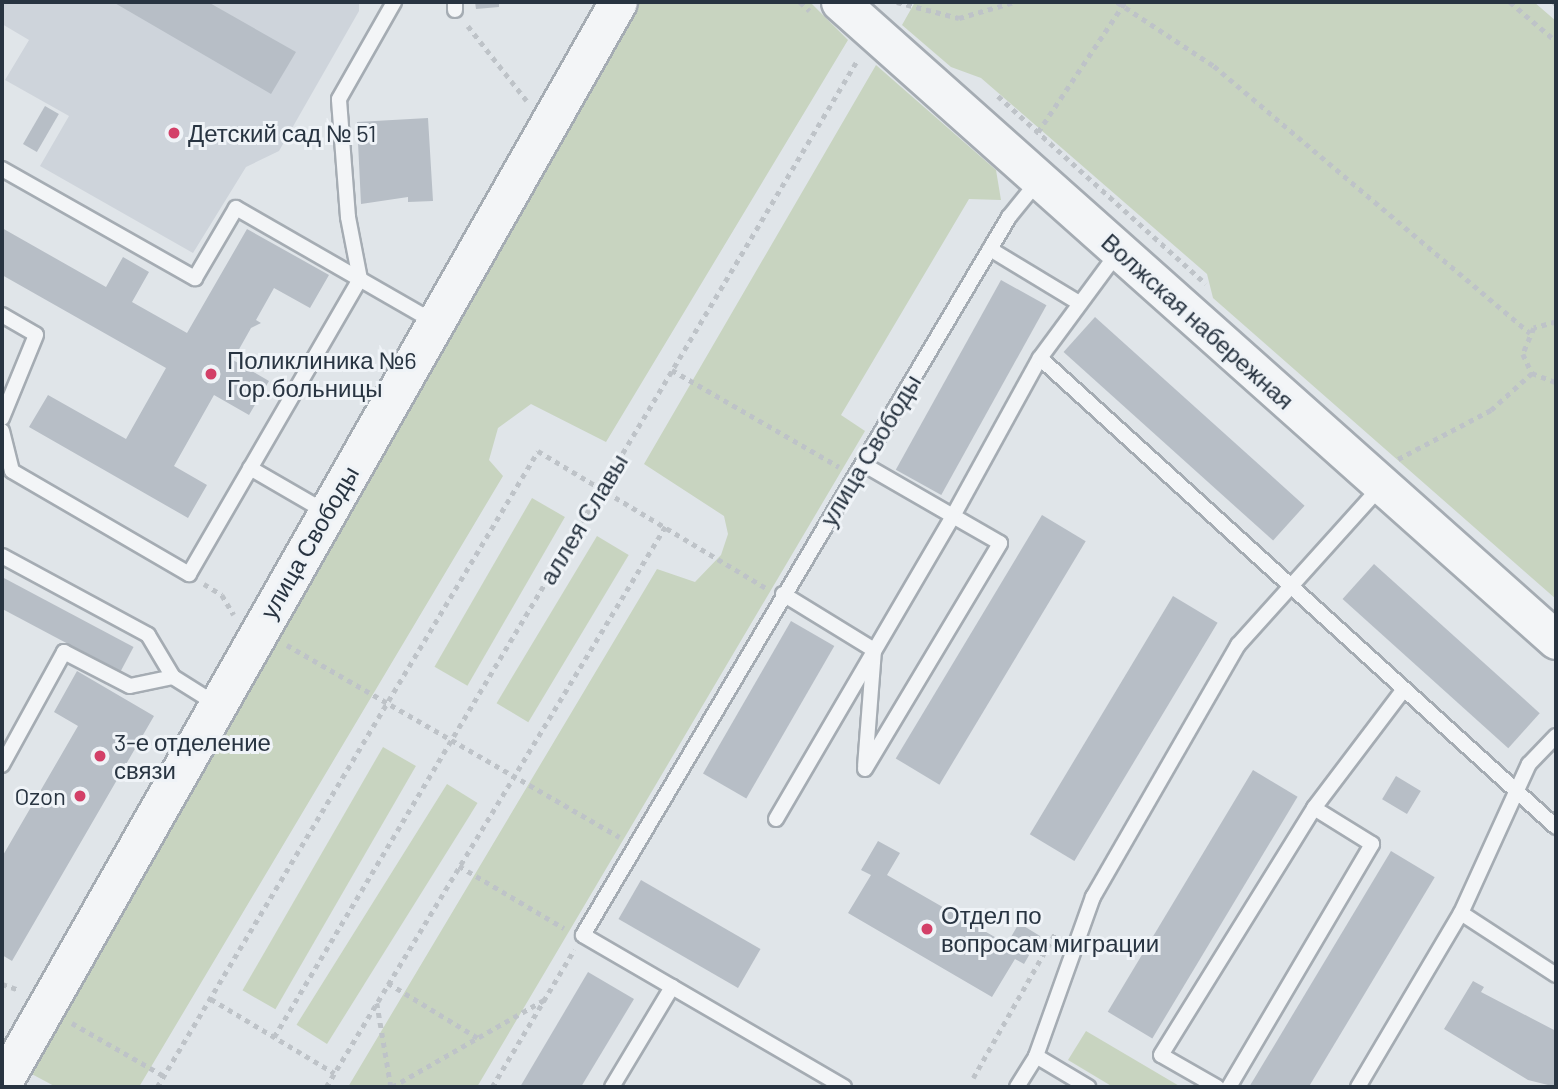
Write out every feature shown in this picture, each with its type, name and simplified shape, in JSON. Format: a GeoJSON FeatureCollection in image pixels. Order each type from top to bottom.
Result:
{"type":"FeatureCollection","features":[{"type":"Feature","properties":{"kind":"street","name":"улица Свободы"},"geometry":{"type":"LineString","coordinates":[[2,1084],[32,999],[216,704],[618,2]]}},
{"type":"Feature","properties":{"kind":"street","name":"Волжская набережная"},"geometry":{"type":"LineString","coordinates":[[840,2],[1120,250],[1387,474],[1556,640]]}},
{"type":"Feature","properties":{"kind":"lane"},"geometry":{"type":"LineString","coordinates":[[2,431],[12,471],[189,574],[360,279],[348,217],[339,99],[394,2]]}},
{"type":"Feature","properties":{"kind":"lane"},"geometry":{"type":"LineString","coordinates":[[2,169],[195,278],[236,208],[435,323]]}},
{"type":"Feature","properties":{"kind":"lane","name":"улица Свободы"},"geometry":{"type":"LineString","coordinates":[[582,936],[990,249],[1040,178]]}},
{"type":"Feature","properties":{"kind":"lane"},"geometry":{"type":"LineString","coordinates":[[990,249],[1079,303]]}},
{"type":"Feature","properties":{"kind":"lane"},"geometry":{"type":"LineString","coordinates":[[776,819],[953,516],[1040,358],[1120,250]]}},
{"type":"Feature","properties":{"kind":"lane"},"geometry":{"type":"LineString","coordinates":[[2,315],[36,335],[2,418]]}},
{"type":"Feature","properties":{"kind":"lane"},"geometry":{"type":"LineString","coordinates":[[1040,358],[1556,827]]}},
{"type":"Feature","properties":{"kind":"lane"},"geometry":{"type":"LineString","coordinates":[[250,468],[326,512]]}},
{"type":"Feature","properties":{"kind":"lane"},"geometry":{"type":"LineString","coordinates":[[859,470],[953,516],[1000,543],[865,769],[874,650]]}},
{"type":"Feature","properties":{"kind":"lane"},"geometry":{"type":"LineString","coordinates":[[1017,1087],[1036,1056],[1093,897],[1238,645],[1292,587],[1387,474]]}},
{"type":"Feature","properties":{"kind":"lane"},"geometry":{"type":"LineString","coordinates":[[2,556],[148,635],[173,677],[216,704]]}},
{"type":"Feature","properties":{"kind":"lane"},"geometry":{"type":"LineString","coordinates":[[782,596],[874,650]]}},
{"type":"Feature","properties":{"kind":"lane"},"geometry":{"type":"LineString","coordinates":[[2,765],[64,652],[130,686],[173,677]]}},
{"type":"Feature","properties":{"kind":"lane"},"geometry":{"type":"LineString","coordinates":[[1217,1087],[1161,1055],[1314,808],[1405,689]]}},
{"type":"Feature","properties":{"kind":"lane"},"geometry":{"type":"LineString","coordinates":[[1358,1087],[1461,914],[1529,764],[1556,736]]}},
{"type":"Feature","properties":{"kind":"lane"},"geometry":{"type":"LineString","coordinates":[[1229,1087],[1372,844],[1314,808]]}},
{"type":"Feature","properties":{"kind":"lane"},"geometry":{"type":"LineString","coordinates":[[1461,914],[1556,975]]}},
{"type":"Feature","properties":{"kind":"lane"},"geometry":{"type":"LineString","coordinates":[[582,936],[844,1087]]}},
{"type":"Feature","properties":{"kind":"lane"},"geometry":{"type":"LineString","coordinates":[[612,1087],[672,987]]}},
{"type":"Feature","properties":{"kind":"lane"},"geometry":{"type":"LineString","coordinates":[[1036,1056],[1088,1087]]}},
{"type":"Feature","properties":{"kind":"path","name":"аллея Славы"},"geometry":{"type":"LineString","coordinates":[[275,1037],[672,369],[895,2]]}},
{"type":"Feature","properties":{"kind":"path"},"geometry":{"type":"LineString","coordinates":[[895,2],[959,18],[1014,2]]}},
{"type":"Feature","properties":{"kind":"path"},"geometry":{"type":"LineString","coordinates":[[1510,2],[1556,41]]}},
{"type":"Feature","properties":{"kind":"path"},"geometry":{"type":"LineString","coordinates":[[1038,132],[1121,3],[1214,66],[1530,333]]}},
{"type":"Feature","properties":{"kind":"path"},"geometry":{"type":"LineString","coordinates":[[455,6],[530,104]]}},
{"type":"Feature","properties":{"kind":"path"},"geometry":{"type":"LineString","coordinates":[[1556,322],[1530,333],[1523,354],[1532,373],[1556,382]]}},
{"type":"Feature","properties":{"kind":"path"},"geometry":{"type":"LineString","coordinates":[[672,369],[859,470]]}},
{"type":"Feature","properties":{"kind":"path"},"geometry":{"type":"LineString","coordinates":[[1387,474],[1491,410],[1532,373]]}},
{"type":"Feature","properties":{"kind":"path"},"geometry":{"type":"LineString","coordinates":[[157,1087],[538,451],[782,596]]}},
{"type":"Feature","properties":{"kind":"path"},"geometry":{"type":"LineString","coordinates":[[326,1087],[665,527]]}},
{"type":"Feature","properties":{"kind":"path"},"geometry":{"type":"LineString","coordinates":[[189,574],[259,629],[634,847]]}},
{"type":"Feature","properties":{"kind":"path"},"geometry":{"type":"LineString","coordinates":[[459,866],[582,936],[492,1087]]}},
{"type":"Feature","properties":{"kind":"path"},"geometry":{"type":"LineString","coordinates":[[973,1078],[1064,919]]}},
{"type":"Feature","properties":{"kind":"path"},"geometry":{"type":"LineString","coordinates":[[388,983],[478,1038]]}},
{"type":"Feature","properties":{"kind":"path"},"geometry":{"type":"LineString","coordinates":[[2,984],[164,1076]]}},
{"type":"Feature","properties":{"kind":"path"},"geometry":{"type":"LineString","coordinates":[[211,999],[334,1073]]}},
{"type":"Feature","properties":{"kind":"path"},"geometry":{"type":"LineString","coordinates":[[377,1002],[392,1087],[544,999]]}},
{"type":"Feature","properties":{"kind":"shaded area","name":"Детский сад № 51"},"geometry":{"type":"Polygon","coordinates":[[[2,2],[359,2],[359,11],[279,151],[246,167],[193,253],[40,166],[69,116],[5,80],[29,40],[2,24],[2,2]]]}},
{"type":"Feature","properties":{"kind":"green space"},"geometry":{"type":"Polygon","coordinates":[[[631,2],[810,2],[848,40],[606,442],[531,404],[498,428],[489,460],[503,476],[139,1087],[56,1087],[28,1072],[631,2]]]}},
{"type":"Feature","properties":{"kind":"green space"},"geometry":{"type":"Polygon","coordinates":[[[915,2],[1534,2],[1556,21],[1556,599],[1213,298],[1207,274],[981,78],[951,67],[902,25],[915,2]]]}},
{"type":"Feature","properties":{"kind":"green space"},"geometry":{"type":"Polygon","coordinates":[[[876,65],[996,170],[1001,200],[969,199],[841,415],[865,431],[477,1087],[348,1087],[657,569],[695,582],[721,555],[728,534],[724,516],[644,464],[876,65]]]}},
{"type":"Feature","properties":{"kind":"green space"},"geometry":{"type":"Polygon","coordinates":[[[532,498],[565,517],[467,686],[435,667],[532,498]]]}},
{"type":"Feature","properties":{"kind":"green space"},"geometry":{"type":"Polygon","coordinates":[[[597,536],[629,555],[528,722],[497,703],[597,536]]]}},
{"type":"Feature","properties":{"kind":"green space"},"geometry":{"type":"Polygon","coordinates":[[[383,747],[416,766],[275,1009],[243,990],[383,747]]]}},
{"type":"Feature","properties":{"kind":"green space"},"geometry":{"type":"Polygon","coordinates":[[[447,784],[478,803],[327,1044],[297,1025],[447,784]]]}},
{"type":"Feature","properties":{"kind":"green space"},"geometry":{"type":"Polygon","coordinates":[[[1086,1031],[1181,1087],[1113,1087],[1068,1060],[1086,1031]]]}},
{"type":"Feature","properties":{"kind":"building"},"geometry":{"type":"Polygon","coordinates":[[[113,2],[208,2],[296,52],[271,94],[113,2]]]}},
{"type":"Feature","properties":{"kind":"building"},"geometry":{"type":"Polygon","coordinates":[[[475,2],[499,2],[499,7],[476,9],[475,2]]]}},
{"type":"Feature","properties":{"kind":"building"},"geometry":{"type":"Polygon","coordinates":[[[45,106],[59,114],[37,152],[23,144],[45,106]]]}},
{"type":"Feature","properties":{"kind":"building"},"geometry":{"type":"Polygon","coordinates":[[[428,118],[433,201],[408,202],[408,197],[361,204],[357,122],[428,118]]]}},
{"type":"Feature","properties":{"kind":"building","name":"Поликлиника №6 Гор.больницы"},"geometry":{"type":"Polygon","coordinates":[[[2,228],[106,287],[123,257],[149,272],[132,302],[187,333],[247,229],[329,275],[310,308],[274,288],[256,320],[261,323],[251,328],[233,360],[269,381],[249,415],[214,395],[174,466],[207,485],[188,518],[29,427],[48,395],[126,439],[166,368],[2,275],[2,228]]]}},
{"type":"Feature","properties":{"kind":"building"},"geometry":{"type":"Polygon","coordinates":[[[1001,280],[1046,305],[941,495],[896,470],[1001,280]]]}},
{"type":"Feature","properties":{"kind":"building"},"geometry":{"type":"Polygon","coordinates":[[[1095,317],[1305,506],[1273,541],[1064,352],[1095,317]]]}},
{"type":"Feature","properties":{"kind":"building"},"geometry":{"type":"Polygon","coordinates":[[[1042,515],[1086,541],[939,785],[896,758],[1042,515]]]}},
{"type":"Feature","properties":{"kind":"building"},"geometry":{"type":"Polygon","coordinates":[[[1374,564],[1540,713],[1508,748],[1343,599],[1374,564]]]}},
{"type":"Feature","properties":{"kind":"building"},"geometry":{"type":"Polygon","coordinates":[[[2,577],[134,647],[120,672],[2,609],[2,577]]]}},
{"type":"Feature","properties":{"kind":"building"},"geometry":{"type":"Polygon","coordinates":[[[1173,596],[1218,623],[1074,861],[1030,834],[1173,596]]]}},
{"type":"Feature","properties":{"kind":"building"},"geometry":{"type":"Polygon","coordinates":[[[791,621],[834,646],[746,798],[703,773],[791,621]]]}},
{"type":"Feature","properties":{"kind":"building"},"geometry":{"type":"Polygon","coordinates":[[[77,671],[154,716],[12,961],[2,955],[2,857],[78,726],[54,712],[77,671]]]}},
{"type":"Feature","properties":{"kind":"building"},"geometry":{"type":"Polygon","coordinates":[[[1253,770],[1298,797],[1152,1039],[1108,1012],[1253,770]]]}},
{"type":"Feature","properties":{"kind":"building"},"geometry":{"type":"Polygon","coordinates":[[[1396,776],[1421,791],[1407,814],[1382,799],[1396,776]]]}},
{"type":"Feature","properties":{"kind":"building","name":"Отдел по вопросам миграции"},"geometry":{"type":"Polygon","coordinates":[[[878,841],[900,853],[887,875],[1007,944],[1019,923],[1040,936],[1024,964],[1015,959],[992,997],[848,913],[871,875],[861,870],[878,841]]]}},
{"type":"Feature","properties":{"kind":"building"},"geometry":{"type":"Polygon","coordinates":[[[1391,851],[1435,877],[1309,1087],[1250,1086],[1391,851]]]}},
{"type":"Feature","properties":{"kind":"building"},"geometry":{"type":"Polygon","coordinates":[[[641,880],[761,949],[738,988],[618,919],[641,880]]]}},
{"type":"Feature","properties":{"kind":"building"},"geometry":{"type":"Polygon","coordinates":[[[588,972],[634,999],[581,1087],[520,1087],[588,972]]]}},
{"type":"Feature","properties":{"kind":"building"},"geometry":{"type":"Polygon","coordinates":[[[1473,981],[1484,987],[1481,992],[1556,1031],[1556,1087],[1528,1080],[1444,1029],[1473,981]]]}},
{"type":"Feature","properties":{"kind":"place","name":"Детский сад № 51"},"geometry":{"type":"Point","coordinates":[174,133]}},
{"type":"Feature","properties":{"kind":"place","name":"Поликлиника №6 Гор.больницы"},"geometry":{"type":"Point","coordinates":[211,374]}},
{"type":"Feature","properties":{"kind":"place","name":"3-е отделение связи"},"geometry":{"type":"Point","coordinates":[100,756]}},
{"type":"Feature","properties":{"kind":"place","name":"Ozon"},"geometry":{"type":"Point","coordinates":[80,796]}},
{"type":"Feature","properties":{"kind":"place","name":"Отдел по вопросам миграции"},"geometry":{"type":"Point","coordinates":[927,929]}}]}
